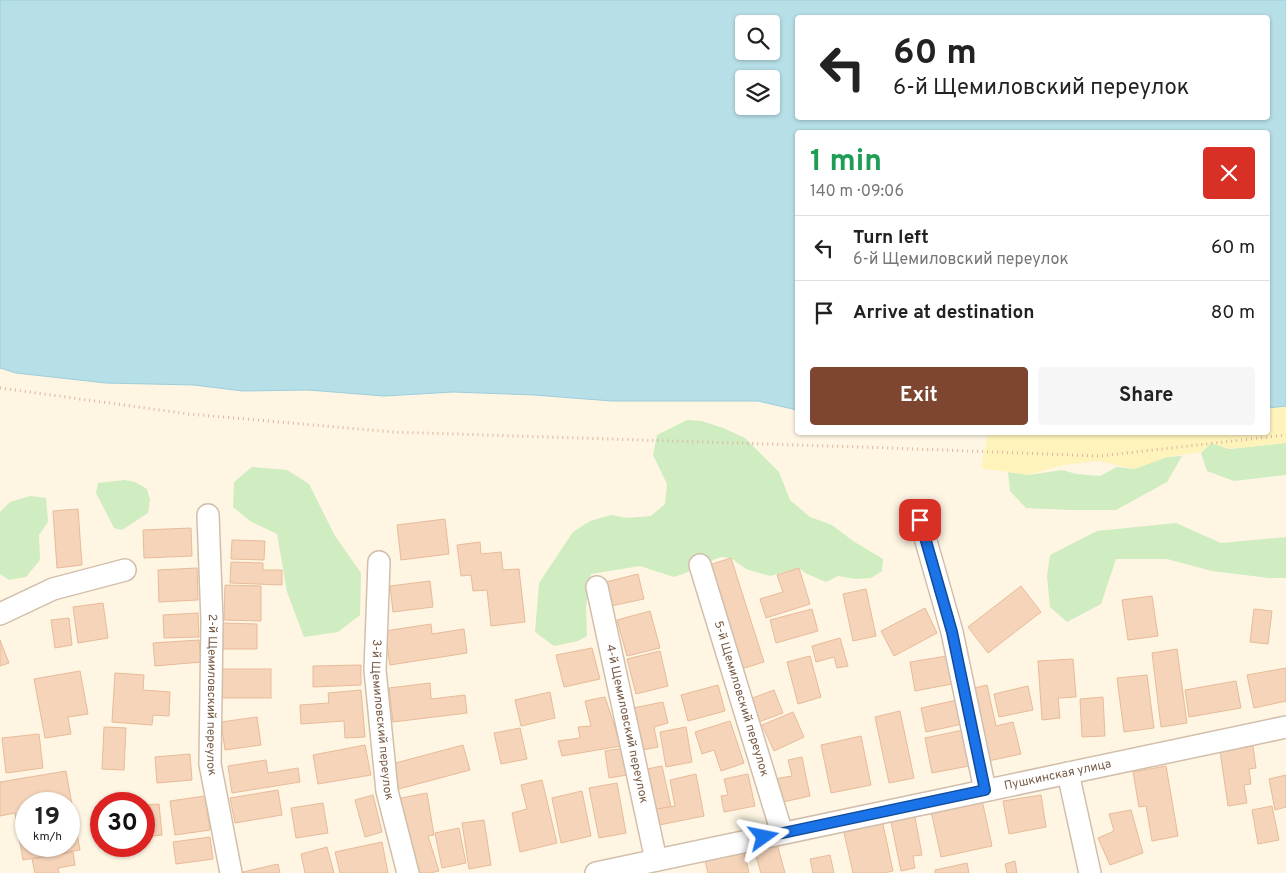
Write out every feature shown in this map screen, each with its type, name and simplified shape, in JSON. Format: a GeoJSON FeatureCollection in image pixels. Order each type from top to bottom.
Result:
{"type":"FeatureCollection","features":[{"type":"Feature","properties":{"kind":"street","name":"2-й Щемиловский переулок"},"geometry":{"type":"LineString","coordinates":[[208,515],[212,620],[210,764],[231,873]]}},
{"type":"Feature","properties":{"kind":"street"},"geometry":{"type":"LineString","coordinates":[[920,520],[952,632],[985,790]]}},
{"type":"Feature","properties":{"kind":"street","name":"3-й Щемиловский переулок"},"geometry":{"type":"LineString","coordinates":[[379,562],[376,679],[387,791],[408,873]]}},
{"type":"Feature","properties":{"kind":"street","name":"5-й Щемиловский переулок"},"geometry":{"type":"LineString","coordinates":[[700,565],[782,833]]}},
{"type":"Feature","properties":{"kind":"street"},"geometry":{"type":"LineString","coordinates":[[0,614],[53,589],[125,570]]}},
{"type":"Feature","properties":{"kind":"street","name":"4-й Щемиловский переулок"},"geometry":{"type":"LineString","coordinates":[[597,586],[656,860]]}},
{"type":"Feature","properties":{"kind":"street","name":"Пушкинская улица"},"geometry":{"type":"LineString","coordinates":[[597,873],[1286,727]]}},
{"type":"Feature","properties":{"kind":"street"},"geometry":{"type":"LineString","coordinates":[[1068,773],[1090,873]]}},
{"type":"Feature","properties":{"kind":"path"},"geometry":{"type":"LineString","coordinates":[[0,388],[189,414],[403,433],[1100,456],[1286,435]]}},
{"type":"Feature","properties":{"kind":"green space"},"geometry":{"type":"Polygon","coordinates":[[[687,420],[702,421],[745,438],[779,472],[790,500],[810,517],[832,525],[853,541],[883,559],[882,571],[871,578],[856,579],[838,576],[826,582],[805,573],[799,568],[770,576],[746,569],[731,558],[721,557],[674,577],[640,566],[591,574],[586,607],[587,636],[578,641],[554,646],[535,632],[539,583],[573,532],[590,521],[611,515],[626,518],[651,516],[665,504],[667,484],[653,455],[657,435],[687,420]]]}},
{"type":"Feature","properties":{"kind":"green space"},"geometry":{"type":"Polygon","coordinates":[[[1211,443],[1229,449],[1286,443],[1286,475],[1234,481],[1207,471],[1201,453],[1211,443]]]}},
{"type":"Feature","properties":{"kind":"green space"},"geometry":{"type":"Polygon","coordinates":[[[1182,456],[1167,482],[1116,510],[1026,508],[1010,491],[1008,472],[1029,475],[1062,470],[1076,474],[1100,476],[1117,467],[1134,469],[1167,457],[1182,456]]]}},
{"type":"Feature","properties":{"kind":"green space"},"geometry":{"type":"Polygon","coordinates":[[[252,467],[287,470],[309,484],[335,536],[361,573],[360,615],[338,632],[304,637],[287,592],[277,534],[250,521],[233,507],[234,482],[252,467]]]}},
{"type":"Feature","properties":{"kind":"green space"},"geometry":{"type":"Polygon","coordinates":[[[124,480],[135,482],[147,489],[150,500],[148,513],[122,530],[114,528],[96,493],[98,483],[124,480]]]}},
{"type":"Feature","properties":{"kind":"green space"},"geometry":{"type":"Polygon","coordinates":[[[30,496],[46,498],[48,522],[39,535],[40,560],[26,577],[9,580],[0,574],[0,512],[10,502],[30,496]]]}},
{"type":"Feature","properties":{"kind":"green space"},"geometry":{"type":"Polygon","coordinates":[[[1176,523],[1221,543],[1286,537],[1286,578],[1269,578],[1212,571],[1167,559],[1116,559],[1101,604],[1067,622],[1050,607],[1047,576],[1050,555],[1097,531],[1176,523]]]}},
{"type":"Feature","properties":{"kind":"sand"},"geometry":{"type":"Polygon","coordinates":[[[1286,406],[1286,443],[1229,449],[1211,443],[1201,452],[1167,457],[1134,469],[1098,461],[1063,465],[1029,475],[981,468],[988,435],[1270,435],[1270,408],[1286,406]]]}},
{"type":"Feature","properties":{"kind":"water"},"geometry":{"type":"Polygon","coordinates":[[[0,0],[1286,0],[1286,406],[1270,408],[1270,130],[795,130],[795,410],[758,401],[612,401],[534,395],[453,392],[384,396],[308,390],[243,391],[194,385],[106,383],[16,373],[0,368],[0,0]]]}},
{"type":"Feature","properties":{"kind":"building"},"geometry":{"type":"Polygon","coordinates":[[[78,509],[82,565],[57,568],[53,511],[78,509]]]}},
{"type":"Feature","properties":{"kind":"building"},"geometry":{"type":"Polygon","coordinates":[[[445,519],[449,554],[401,560],[397,525],[445,519]]]}},
{"type":"Feature","properties":{"kind":"building"},"geometry":{"type":"Polygon","coordinates":[[[191,528],[192,556],[144,558],[143,530],[191,528]]]}},
{"type":"Feature","properties":{"kind":"building"},"geometry":{"type":"Polygon","coordinates":[[[232,540],[265,541],[264,560],[231,559],[232,540]]]}},
{"type":"Feature","properties":{"kind":"building"},"geometry":{"type":"Polygon","coordinates":[[[480,542],[481,554],[501,552],[503,570],[519,569],[525,622],[491,626],[487,590],[473,591],[471,575],[461,576],[457,545],[480,542]]]}},
{"type":"Feature","properties":{"kind":"building"},"geometry":{"type":"Polygon","coordinates":[[[731,558],[764,662],[738,670],[706,566],[731,558]]]}},
{"type":"Feature","properties":{"kind":"building"},"geometry":{"type":"Polygon","coordinates":[[[231,562],[263,563],[263,570],[282,570],[282,585],[230,583],[231,562]]]}},
{"type":"Feature","properties":{"kind":"building"},"geometry":{"type":"Polygon","coordinates":[[[197,568],[198,600],[159,602],[158,570],[197,568]]]}},
{"type":"Feature","properties":{"kind":"building"},"geometry":{"type":"Polygon","coordinates":[[[799,568],[810,604],[766,618],[760,599],[783,592],[777,575],[799,568]]]}},
{"type":"Feature","properties":{"kind":"building"},"geometry":{"type":"Polygon","coordinates":[[[638,574],[644,599],[611,606],[606,582],[638,574]]]}},
{"type":"Feature","properties":{"kind":"building"},"geometry":{"type":"Polygon","coordinates":[[[430,581],[433,607],[393,612],[390,586],[430,581]]]}},
{"type":"Feature","properties":{"kind":"building"},"geometry":{"type":"Polygon","coordinates":[[[225,585],[261,586],[261,621],[224,620],[225,585]]]}},
{"type":"Feature","properties":{"kind":"building"},"geometry":{"type":"Polygon","coordinates":[[[1021,586],[1041,612],[988,653],[968,627],[1021,586]]]}},
{"type":"Feature","properties":{"kind":"building"},"geometry":{"type":"Polygon","coordinates":[[[866,589],[876,636],[853,641],[843,594],[866,589]]]}},
{"type":"Feature","properties":{"kind":"building"},"geometry":{"type":"Polygon","coordinates":[[[1152,596],[1158,636],[1128,640],[1122,600],[1152,596]]]}},
{"type":"Feature","properties":{"kind":"building"},"geometry":{"type":"Polygon","coordinates":[[[103,603],[108,638],[78,643],[73,607],[103,603]]]}},
{"type":"Feature","properties":{"kind":"building"},"geometry":{"type":"Polygon","coordinates":[[[925,608],[937,633],[894,656],[881,631],[925,608]]]}},
{"type":"Feature","properties":{"kind":"building"},"geometry":{"type":"Polygon","coordinates":[[[812,609],[818,631],[776,643],[770,620],[812,609]]]}},
{"type":"Feature","properties":{"kind":"building"},"geometry":{"type":"Polygon","coordinates":[[[1254,609],[1272,611],[1268,644],[1250,642],[1254,609]]]}},
{"type":"Feature","properties":{"kind":"building"},"geometry":{"type":"Polygon","coordinates":[[[650,611],[660,648],[627,656],[617,620],[650,611]]]}},
{"type":"Feature","properties":{"kind":"building"},"geometry":{"type":"Polygon","coordinates":[[[198,613],[199,637],[164,638],[163,615],[198,613]]]}},
{"type":"Feature","properties":{"kind":"building"},"geometry":{"type":"Polygon","coordinates":[[[69,618],[72,645],[55,648],[51,620],[69,618]]]}},
{"type":"Feature","properties":{"kind":"building"},"geometry":{"type":"Polygon","coordinates":[[[223,623],[257,624],[257,649],[223,649],[223,623]]]}},
{"type":"Feature","properties":{"kind":"building"},"geometry":{"type":"Polygon","coordinates":[[[431,624],[432,634],[464,629],[467,653],[390,665],[385,631],[431,624]]]}},
{"type":"Feature","properties":{"kind":"building"},"geometry":{"type":"Polygon","coordinates":[[[840,638],[848,666],[837,668],[834,657],[816,662],[812,646],[840,638]]]}},
{"type":"Feature","properties":{"kind":"building"},"geometry":{"type":"Polygon","coordinates":[[[0,640],[9,663],[0,666],[0,640]]]}},
{"type":"Feature","properties":{"kind":"building"},"geometry":{"type":"Polygon","coordinates":[[[199,640],[201,662],[155,666],[153,643],[199,640]]]}},
{"type":"Feature","properties":{"kind":"building"},"geometry":{"type":"Polygon","coordinates":[[[592,648],[600,679],[564,687],[556,655],[592,648]]]}},
{"type":"Feature","properties":{"kind":"building"},"geometry":{"type":"Polygon","coordinates":[[[1177,649],[1187,723],[1161,727],[1152,653],[1177,649]]]}},
{"type":"Feature","properties":{"kind":"building"},"geometry":{"type":"Polygon","coordinates":[[[660,651],[668,686],[636,694],[627,659],[660,651]]]}},
{"type":"Feature","properties":{"kind":"building"},"geometry":{"type":"Polygon","coordinates":[[[810,656],[821,697],[798,704],[787,662],[810,656]]]}},
{"type":"Feature","properties":{"kind":"building"},"geometry":{"type":"Polygon","coordinates":[[[947,656],[952,684],[915,691],[910,662],[947,656]]]}},
{"type":"Feature","properties":{"kind":"building"},"geometry":{"type":"Polygon","coordinates":[[[1073,659],[1076,697],[1058,698],[1060,718],[1042,720],[1038,661],[1073,659]]]}},
{"type":"Feature","properties":{"kind":"building"},"geometry":{"type":"Polygon","coordinates":[[[361,665],[361,685],[313,687],[313,666],[361,665]]]}},
{"type":"Feature","properties":{"kind":"building"},"geometry":{"type":"Polygon","coordinates":[[[1286,668],[1286,701],[1254,708],[1247,675],[1286,668]]]}},
{"type":"Feature","properties":{"kind":"building"},"geometry":{"type":"Polygon","coordinates":[[[218,669],[271,669],[271,698],[218,698],[218,669]]]}},
{"type":"Feature","properties":{"kind":"building"},"geometry":{"type":"Polygon","coordinates":[[[80,671],[88,714],[68,717],[71,734],[45,738],[34,679],[80,671]]]}},
{"type":"Feature","properties":{"kind":"building"},"geometry":{"type":"Polygon","coordinates":[[[115,673],[144,675],[143,690],[170,692],[169,716],[153,715],[152,725],[112,722],[115,673]]]}},
{"type":"Feature","properties":{"kind":"building"},"geometry":{"type":"Polygon","coordinates":[[[1147,675],[1154,728],[1124,732],[1117,678],[1147,675]]]}},
{"type":"Feature","properties":{"kind":"building"},"geometry":{"type":"Polygon","coordinates":[[[1236,681],[1241,708],[1189,717],[1185,690],[1236,681]]]}},
{"type":"Feature","properties":{"kind":"building"},"geometry":{"type":"Polygon","coordinates":[[[430,683],[431,699],[465,695],[467,713],[393,722],[389,688],[430,683]]]}},
{"type":"Feature","properties":{"kind":"building"},"geometry":{"type":"Polygon","coordinates":[[[718,685],[725,711],[688,721],[681,695],[718,685]]]}},
{"type":"Feature","properties":{"kind":"building"},"geometry":{"type":"Polygon","coordinates":[[[987,685],[996,726],[1013,722],[1021,754],[988,761],[970,689],[987,685]]]}},
{"type":"Feature","properties":{"kind":"building"},"geometry":{"type":"Polygon","coordinates":[[[1028,686],[1033,710],[999,717],[994,694],[1028,686]]]}},
{"type":"Feature","properties":{"kind":"building"},"geometry":{"type":"Polygon","coordinates":[[[361,690],[365,737],[345,738],[344,721],[301,724],[300,705],[329,703],[328,693],[361,690]]]}},
{"type":"Feature","properties":{"kind":"building"},"geometry":{"type":"Polygon","coordinates":[[[774,690],[783,713],[756,723],[747,700],[774,690]]]}},
{"type":"Feature","properties":{"kind":"building"},"geometry":{"type":"Polygon","coordinates":[[[550,692],[555,718],[521,726],[515,700],[550,692]]]}},
{"type":"Feature","properties":{"kind":"building"},"geometry":{"type":"Polygon","coordinates":[[[605,697],[621,746],[562,756],[558,741],[580,738],[578,727],[591,726],[585,701],[605,697]]]}},
{"type":"Feature","properties":{"kind":"building"},"geometry":{"type":"Polygon","coordinates":[[[1103,697],[1105,736],[1082,737],[1080,699],[1103,697]]]}},
{"type":"Feature","properties":{"kind":"building"},"geometry":{"type":"Polygon","coordinates":[[[957,700],[962,724],[926,732],[921,708],[957,700]]]}},
{"type":"Feature","properties":{"kind":"building"},"geometry":{"type":"Polygon","coordinates":[[[663,702],[668,723],[654,727],[658,747],[643,750],[633,708],[663,702]]]}},
{"type":"Feature","properties":{"kind":"building"},"geometry":{"type":"Polygon","coordinates":[[[900,711],[914,778],[889,783],[875,717],[900,711]]]}},
{"type":"Feature","properties":{"kind":"building"},"geometry":{"type":"Polygon","coordinates":[[[793,712],[804,737],[774,751],[762,725],[793,712]]]}},
{"type":"Feature","properties":{"kind":"building"},"geometry":{"type":"Polygon","coordinates":[[[257,717],[261,745],[225,750],[221,722],[257,717]]]}},
{"type":"Feature","properties":{"kind":"building"},"geometry":{"type":"Polygon","coordinates":[[[730,721],[744,763],[721,771],[714,750],[702,754],[695,732],[730,721]]]}},
{"type":"Feature","properties":{"kind":"building"},"geometry":{"type":"Polygon","coordinates":[[[104,727],[126,728],[124,770],[102,769],[104,727]]]}},
{"type":"Feature","properties":{"kind":"building"},"geometry":{"type":"Polygon","coordinates":[[[686,727],[692,762],[666,767],[660,732],[686,727]]]}},
{"type":"Feature","properties":{"kind":"building"},"geometry":{"type":"Polygon","coordinates":[[[520,728],[527,759],[501,764],[494,733],[520,728]]]}},
{"type":"Feature","properties":{"kind":"building"},"geometry":{"type":"Polygon","coordinates":[[[963,730],[969,766],[932,773],[925,738],[963,730]]]}},
{"type":"Feature","properties":{"kind":"building"},"geometry":{"type":"Polygon","coordinates":[[[39,734],[43,768],[6,773],[2,738],[39,734]]]}},
{"type":"Feature","properties":{"kind":"building"},"geometry":{"type":"Polygon","coordinates":[[[861,736],[871,785],[831,793],[821,745],[861,736]]]}},
{"type":"Feature","properties":{"kind":"building"},"geometry":{"type":"Polygon","coordinates":[[[365,745],[371,775],[318,784],[313,755],[365,745]]]}},
{"type":"Feature","properties":{"kind":"building"},"geometry":{"type":"Polygon","coordinates":[[[463,745],[470,770],[395,790],[388,765],[463,745]]]}},
{"type":"Feature","properties":{"kind":"building"},"geometry":{"type":"Polygon","coordinates":[[[1253,746],[1256,768],[1249,769],[1251,784],[1244,785],[1247,803],[1228,806],[1220,751],[1253,746]]]}},
{"type":"Feature","properties":{"kind":"building"},"geometry":{"type":"Polygon","coordinates":[[[624,748],[627,775],[609,778],[605,751],[624,748]]]}},
{"type":"Feature","properties":{"kind":"building"},"geometry":{"type":"Polygon","coordinates":[[[190,754],[192,780],[157,783],[155,757],[190,754]]]}},
{"type":"Feature","properties":{"kind":"building"},"geometry":{"type":"Polygon","coordinates":[[[802,757],[810,796],[783,802],[774,779],[792,776],[788,760],[802,757]]]}},
{"type":"Feature","properties":{"kind":"building"},"geometry":{"type":"Polygon","coordinates":[[[266,760],[268,773],[298,768],[300,782],[232,793],[228,766],[266,760]]]}},
{"type":"Feature","properties":{"kind":"building"},"geometry":{"type":"Polygon","coordinates":[[[662,766],[671,807],[651,810],[642,770],[662,766]]]}},
{"type":"Feature","properties":{"kind":"building"},"geometry":{"type":"Polygon","coordinates":[[[1166,766],[1178,836],[1152,841],[1146,806],[1139,807],[1133,772],[1166,766]]]}},
{"type":"Feature","properties":{"kind":"building"},"geometry":{"type":"Polygon","coordinates":[[[66,771],[70,792],[15,792],[15,813],[0,816],[0,782],[66,771]]]}},
{"type":"Feature","properties":{"kind":"building"},"geometry":{"type":"Polygon","coordinates":[[[696,774],[704,816],[654,826],[651,810],[675,806],[670,780],[696,774]]]}},
{"type":"Feature","properties":{"kind":"building"},"geometry":{"type":"Polygon","coordinates":[[[748,774],[755,806],[724,812],[721,796],[728,795],[724,779],[748,774]]]}},
{"type":"Feature","properties":{"kind":"building"},"geometry":{"type":"Polygon","coordinates":[[[1286,775],[1286,807],[1275,810],[1269,779],[1286,775]]]}},
{"type":"Feature","properties":{"kind":"building"},"geometry":{"type":"Polygon","coordinates":[[[542,780],[557,843],[520,852],[512,813],[527,809],[521,785],[542,780]]]}},
{"type":"Feature","properties":{"kind":"building"},"geometry":{"type":"Polygon","coordinates":[[[617,783],[626,833],[599,838],[589,788],[617,783]]]}},
{"type":"Feature","properties":{"kind":"building"},"geometry":{"type":"Polygon","coordinates":[[[278,790],[282,815],[235,823],[230,798],[278,790]]]}},
{"type":"Feature","properties":{"kind":"building"},"geometry":{"type":"Polygon","coordinates":[[[582,791],[591,836],[561,843],[552,798],[582,791]]]}},
{"type":"Feature","properties":{"kind":"building"},"geometry":{"type":"Polygon","coordinates":[[[427,793],[434,835],[428,836],[439,871],[412,873],[396,799],[427,793]]]}},
{"type":"Feature","properties":{"kind":"building"},"geometry":{"type":"Polygon","coordinates":[[[373,795],[382,832],[365,837],[355,800],[373,795]]]}},
{"type":"Feature","properties":{"kind":"building"},"geometry":{"type":"Polygon","coordinates":[[[1041,795],[1046,827],[1009,834],[1003,801],[1041,795]]]}},
{"type":"Feature","properties":{"kind":"building"},"geometry":{"type":"Polygon","coordinates":[[[205,796],[210,830],[175,835],[170,801],[205,796]]]}},
{"type":"Feature","properties":{"kind":"building"},"geometry":{"type":"Polygon","coordinates":[[[982,800],[992,846],[941,857],[931,811],[982,800]]]}},
{"type":"Feature","properties":{"kind":"building"},"geometry":{"type":"Polygon","coordinates":[[[323,803],[328,833],[296,838],[291,808],[323,803]]]}},
{"type":"Feature","properties":{"kind":"building"},"geometry":{"type":"Polygon","coordinates":[[[155,804],[159,804],[162,835],[155,836],[155,804]]]}},
{"type":"Feature","properties":{"kind":"building"},"geometry":{"type":"Polygon","coordinates":[[[1272,806],[1279,840],[1258,844],[1252,810],[1272,806]]]}},
{"type":"Feature","properties":{"kind":"building"},"geometry":{"type":"Polygon","coordinates":[[[1131,810],[1143,853],[1110,865],[1098,838],[1114,831],[1109,814],[1131,810]]]}},
{"type":"Feature","properties":{"kind":"building"},"geometry":{"type":"Polygon","coordinates":[[[914,812],[922,855],[913,856],[915,868],[901,871],[890,817],[914,812]]]}},
{"type":"Feature","properties":{"kind":"building"},"geometry":{"type":"Polygon","coordinates":[[[484,820],[491,865],[469,869],[462,823],[484,820]]]}},
{"type":"Feature","properties":{"kind":"building"},"geometry":{"type":"Polygon","coordinates":[[[882,820],[893,871],[884,873],[853,873],[843,828],[882,820]]]}},
{"type":"Feature","properties":{"kind":"building"},"geometry":{"type":"Polygon","coordinates":[[[459,828],[466,863],[442,868],[435,833],[459,828]]]}},
{"type":"Feature","properties":{"kind":"building"},"geometry":{"type":"Polygon","coordinates":[[[210,837],[213,859],[176,864],[173,842],[210,837]]]}},
{"type":"Feature","properties":{"kind":"building"},"geometry":{"type":"Polygon","coordinates":[[[382,842],[388,873],[340,873],[335,852],[382,842]]]}},
{"type":"Feature","properties":{"kind":"building"},"geometry":{"type":"Polygon","coordinates":[[[777,844],[785,873],[761,873],[754,850],[777,844]]]}},
{"type":"Feature","properties":{"kind":"building"},"geometry":{"type":"Polygon","coordinates":[[[327,847],[334,873],[305,873],[301,854],[327,847]]]}},
{"type":"Feature","properties":{"kind":"building"},"geometry":{"type":"Polygon","coordinates":[[[744,852],[749,873],[708,873],[705,861],[744,852]]]}},
{"type":"Feature","properties":{"kind":"building"},"geometry":{"type":"Polygon","coordinates":[[[830,855],[834,873],[813,873],[810,859],[830,855]]]}},
{"type":"Feature","properties":{"kind":"building"},"geometry":{"type":"Polygon","coordinates":[[[22,857],[40,857],[23,860],[22,857]]]}},
{"type":"Feature","properties":{"kind":"building"},"geometry":{"type":"Polygon","coordinates":[[[74,857],[75,865],[58,868],[59,873],[35,873],[32,859],[74,857]]]}},
{"type":"Feature","properties":{"kind":"building"},"geometry":{"type":"Polygon","coordinates":[[[1015,861],[1017,873],[1007,873],[1005,864],[1015,861]]]}},
{"type":"Feature","properties":{"kind":"building"},"geometry":{"type":"Polygon","coordinates":[[[967,863],[969,873],[935,873],[935,870],[967,863]]]}},
{"type":"Feature","properties":{"kind":"building"},"geometry":{"type":"Polygon","coordinates":[[[278,864],[280,873],[243,873],[243,872],[278,864]]]}},
{"type":"Feature","properties":{"kind":"route"},"geometry":{"type":"LineString","coordinates":[[764,837],[985,790],[952,632],[920,520]]}}]}
